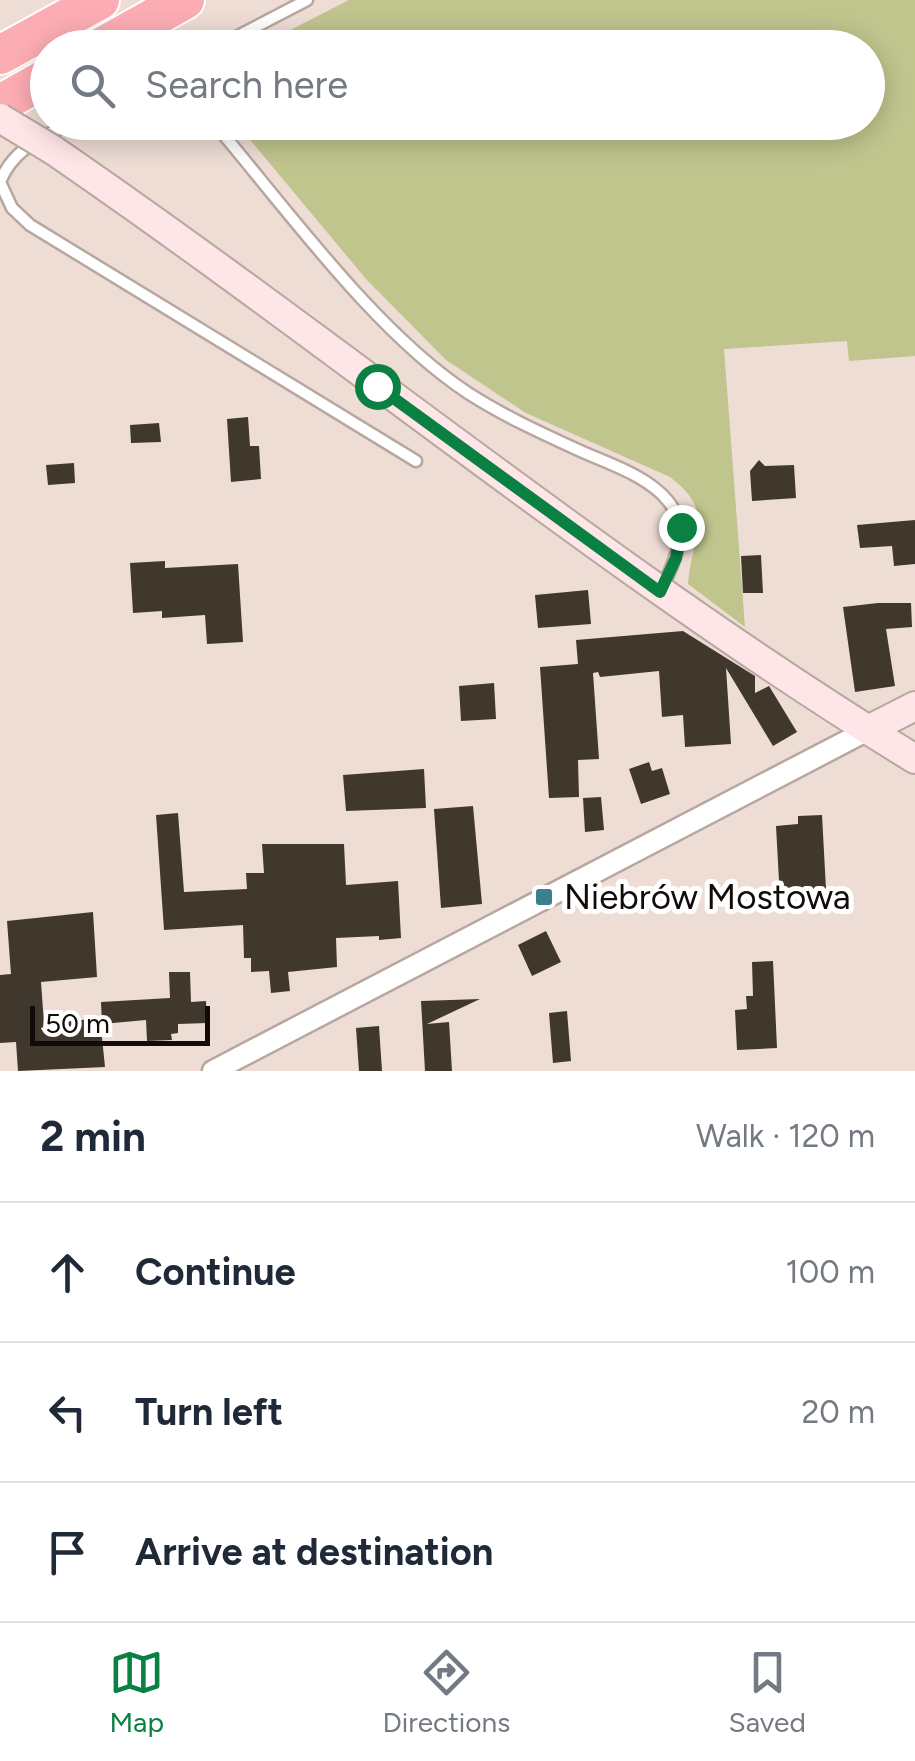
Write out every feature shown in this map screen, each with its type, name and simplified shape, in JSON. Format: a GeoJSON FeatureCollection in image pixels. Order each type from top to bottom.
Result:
{"type":"FeatureCollection","features":[{"type":"Feature","properties":{"kind":"highway"},"geometry":{"type":"LineString","coordinates":[[46,30],[100,0]]}},
{"type":"Feature","properties":{"kind":"highway"},"geometry":{"type":"LineString","coordinates":[[131,30],[185,0]]}},
{"type":"Feature","properties":{"kind":"highway"},"geometry":{"type":"LineString","coordinates":[[0,56],[30,39]]}},
{"type":"Feature","properties":{"kind":"highway"},"geometry":{"type":"LineString","coordinates":[[0,104],[30,87]]}},
{"type":"Feature","properties":{"kind":"street"},"geometry":{"type":"LineString","coordinates":[[0,118],[30,136]]}},
{"type":"Feature","properties":{"kind":"street"},"geometry":{"type":"LineString","coordinates":[[36,140],[186,241],[660,592],[915,759]]}},
{"type":"Feature","properties":{"kind":"street"},"geometry":{"type":"LineString","coordinates":[[213,1071],[915,706]]}},
{"type":"Feature","properties":{"kind":"lane"},"geometry":{"type":"LineString","coordinates":[[250,30],[307,0]]}},
{"type":"Feature","properties":{"kind":"lane"},"geometry":{"type":"LineString","coordinates":[[38,140],[8,161],[0,182],[12,208],[30,225],[416,461]]}},
{"type":"Feature","properties":{"kind":"lane"},"geometry":{"type":"LineString","coordinates":[[228,140],[352,286],[410,346],[466,392],[526,426],[644,481],[669,502],[681,527],[676,558],[660,592]]}},
{"type":"Feature","properties":{"kind":"green space"},"geometry":{"type":"Polygon","coordinates":[[[349,0],[915,0],[915,356],[849,361],[847,341],[724,349],[745,627],[688,584],[698,514],[685,490],[670,477],[526,413],[446,360],[366,279],[250,140],[885,140],[885,30],[290,30],[349,0]]]}},
{"type":"Feature","properties":{"kind":"building"},"geometry":{"type":"Polygon","coordinates":[[[248,417],[250,446],[259,446],[261,479],[231,482],[227,419],[248,417]]]}},
{"type":"Feature","properties":{"kind":"building"},"geometry":{"type":"Polygon","coordinates":[[[159,423],[161,442],[131,443],[130,425],[159,423]]]}},
{"type":"Feature","properties":{"kind":"building"},"geometry":{"type":"Polygon","coordinates":[[[759,460],[765,466],[794,465],[796,498],[752,501],[750,471],[759,460]]]}},
{"type":"Feature","properties":{"kind":"building"},"geometry":{"type":"Polygon","coordinates":[[[74,463],[75,483],[48,485],[46,465],[74,463]]]}},
{"type":"Feature","properties":{"kind":"building"},"geometry":{"type":"Polygon","coordinates":[[[915,520],[915,564],[894,566],[892,546],[860,548],[857,525],[915,520]]]}},
{"type":"Feature","properties":{"kind":"building"},"geometry":{"type":"Polygon","coordinates":[[[761,555],[763,593],[743,593],[741,556],[761,555]]]}},
{"type":"Feature","properties":{"kind":"building"},"geometry":{"type":"Polygon","coordinates":[[[165,561],[165,568],[238,564],[243,642],[207,644],[205,615],[162,618],[162,611],[133,613],[130,563],[165,561]]]}},
{"type":"Feature","properties":{"kind":"building"},"geometry":{"type":"Polygon","coordinates":[[[588,590],[591,624],[538,628],[535,595],[588,590]]]}},
{"type":"Feature","properties":{"kind":"building"},"geometry":{"type":"Polygon","coordinates":[[[911,603],[912,627],[886,629],[895,686],[855,692],[843,607],[911,603]]]}},
{"type":"Feature","properties":{"kind":"building"},"geometry":{"type":"Polygon","coordinates":[[[683,631],[755,676],[755,693],[769,686],[797,732],[773,746],[726,668],[731,744],[685,747],[683,715],[662,717],[659,671],[600,677],[598,672],[593,673],[599,759],[578,760],[579,797],[549,798],[540,667],[578,664],[576,640],[683,631]]]}},
{"type":"Feature","properties":{"kind":"building"},"geometry":{"type":"Polygon","coordinates":[[[494,683],[496,719],[461,721],[459,686],[494,683]]]}},
{"type":"Feature","properties":{"kind":"building"},"geometry":{"type":"Polygon","coordinates":[[[649,762],[652,771],[662,768],[670,794],[641,804],[629,769],[649,762]]]}},
{"type":"Feature","properties":{"kind":"building"},"geometry":{"type":"Polygon","coordinates":[[[424,769],[426,808],[346,811],[343,775],[424,769]]]}},
{"type":"Feature","properties":{"kind":"building"},"geometry":{"type":"Polygon","coordinates":[[[601,797],[604,830],[585,832],[583,798],[601,797]]]}},
{"type":"Feature","properties":{"kind":"building"},"geometry":{"type":"Polygon","coordinates":[[[473,806],[482,904],[441,908],[434,809],[473,806]]]}},
{"type":"Feature","properties":{"kind":"building"},"geometry":{"type":"Polygon","coordinates":[[[178,813],[184,892],[247,889],[246,873],[264,873],[262,844],[344,844],[346,885],[398,881],[401,938],[336,938],[337,967],[288,972],[290,991],[271,993],[269,971],[251,972],[251,958],[244,958],[243,925],[164,930],[156,815],[178,813]]]}},
{"type":"Feature","properties":{"kind":"building"},"geometry":{"type":"Polygon","coordinates":[[[822,815],[827,908],[803,909],[802,896],[784,898],[783,881],[779,881],[776,826],[798,824],[798,816],[822,815]]]}},
{"type":"Feature","properties":{"kind":"building"},"geometry":{"type":"Polygon","coordinates":[[[93,912],[97,977],[41,982],[44,1024],[100,1018],[105,1067],[18,1071],[16,1042],[0,1043],[0,975],[11,974],[7,921],[93,912]]]}},
{"type":"Feature","properties":{"kind":"building"},"geometry":{"type":"Polygon","coordinates":[[[546,931],[561,962],[532,976],[518,945],[546,931]]]}},
{"type":"Feature","properties":{"kind":"building"},"geometry":{"type":"Polygon","coordinates":[[[773,961],[777,1048],[737,1050],[735,1010],[747,1009],[746,996],[753,996],[752,962],[773,961]]]}},
{"type":"Feature","properties":{"kind":"building"},"geometry":{"type":"Polygon","coordinates":[[[169,972],[190,972],[191,1002],[206,1001],[207,1023],[178,1024],[178,1033],[171,1034],[172,1040],[147,1041],[146,1020],[102,1024],[101,1002],[170,998],[169,972]]]}},
{"type":"Feature","properties":{"kind":"building"},"geometry":{"type":"Polygon","coordinates":[[[480,999],[427,1024],[449,1022],[452,1071],[425,1071],[421,1001],[480,999]]]}},
{"type":"Feature","properties":{"kind":"building"},"geometry":{"type":"Polygon","coordinates":[[[567,1011],[571,1061],[553,1063],[549,1013],[567,1011]]]}},
{"type":"Feature","properties":{"kind":"building"},"geometry":{"type":"Polygon","coordinates":[[[379,1026],[382,1071],[359,1071],[356,1028],[379,1026]]]}},
{"type":"Feature","properties":{"kind":"place","name":"Niebrów Mostowa"},"geometry":{"type":"Point","coordinates":[544,897]}},
{"type":"Feature","properties":{"kind":"route"},"geometry":{"type":"LineString","coordinates":[[377,386],[660,592],[676,558],[681,527]]}}]}
